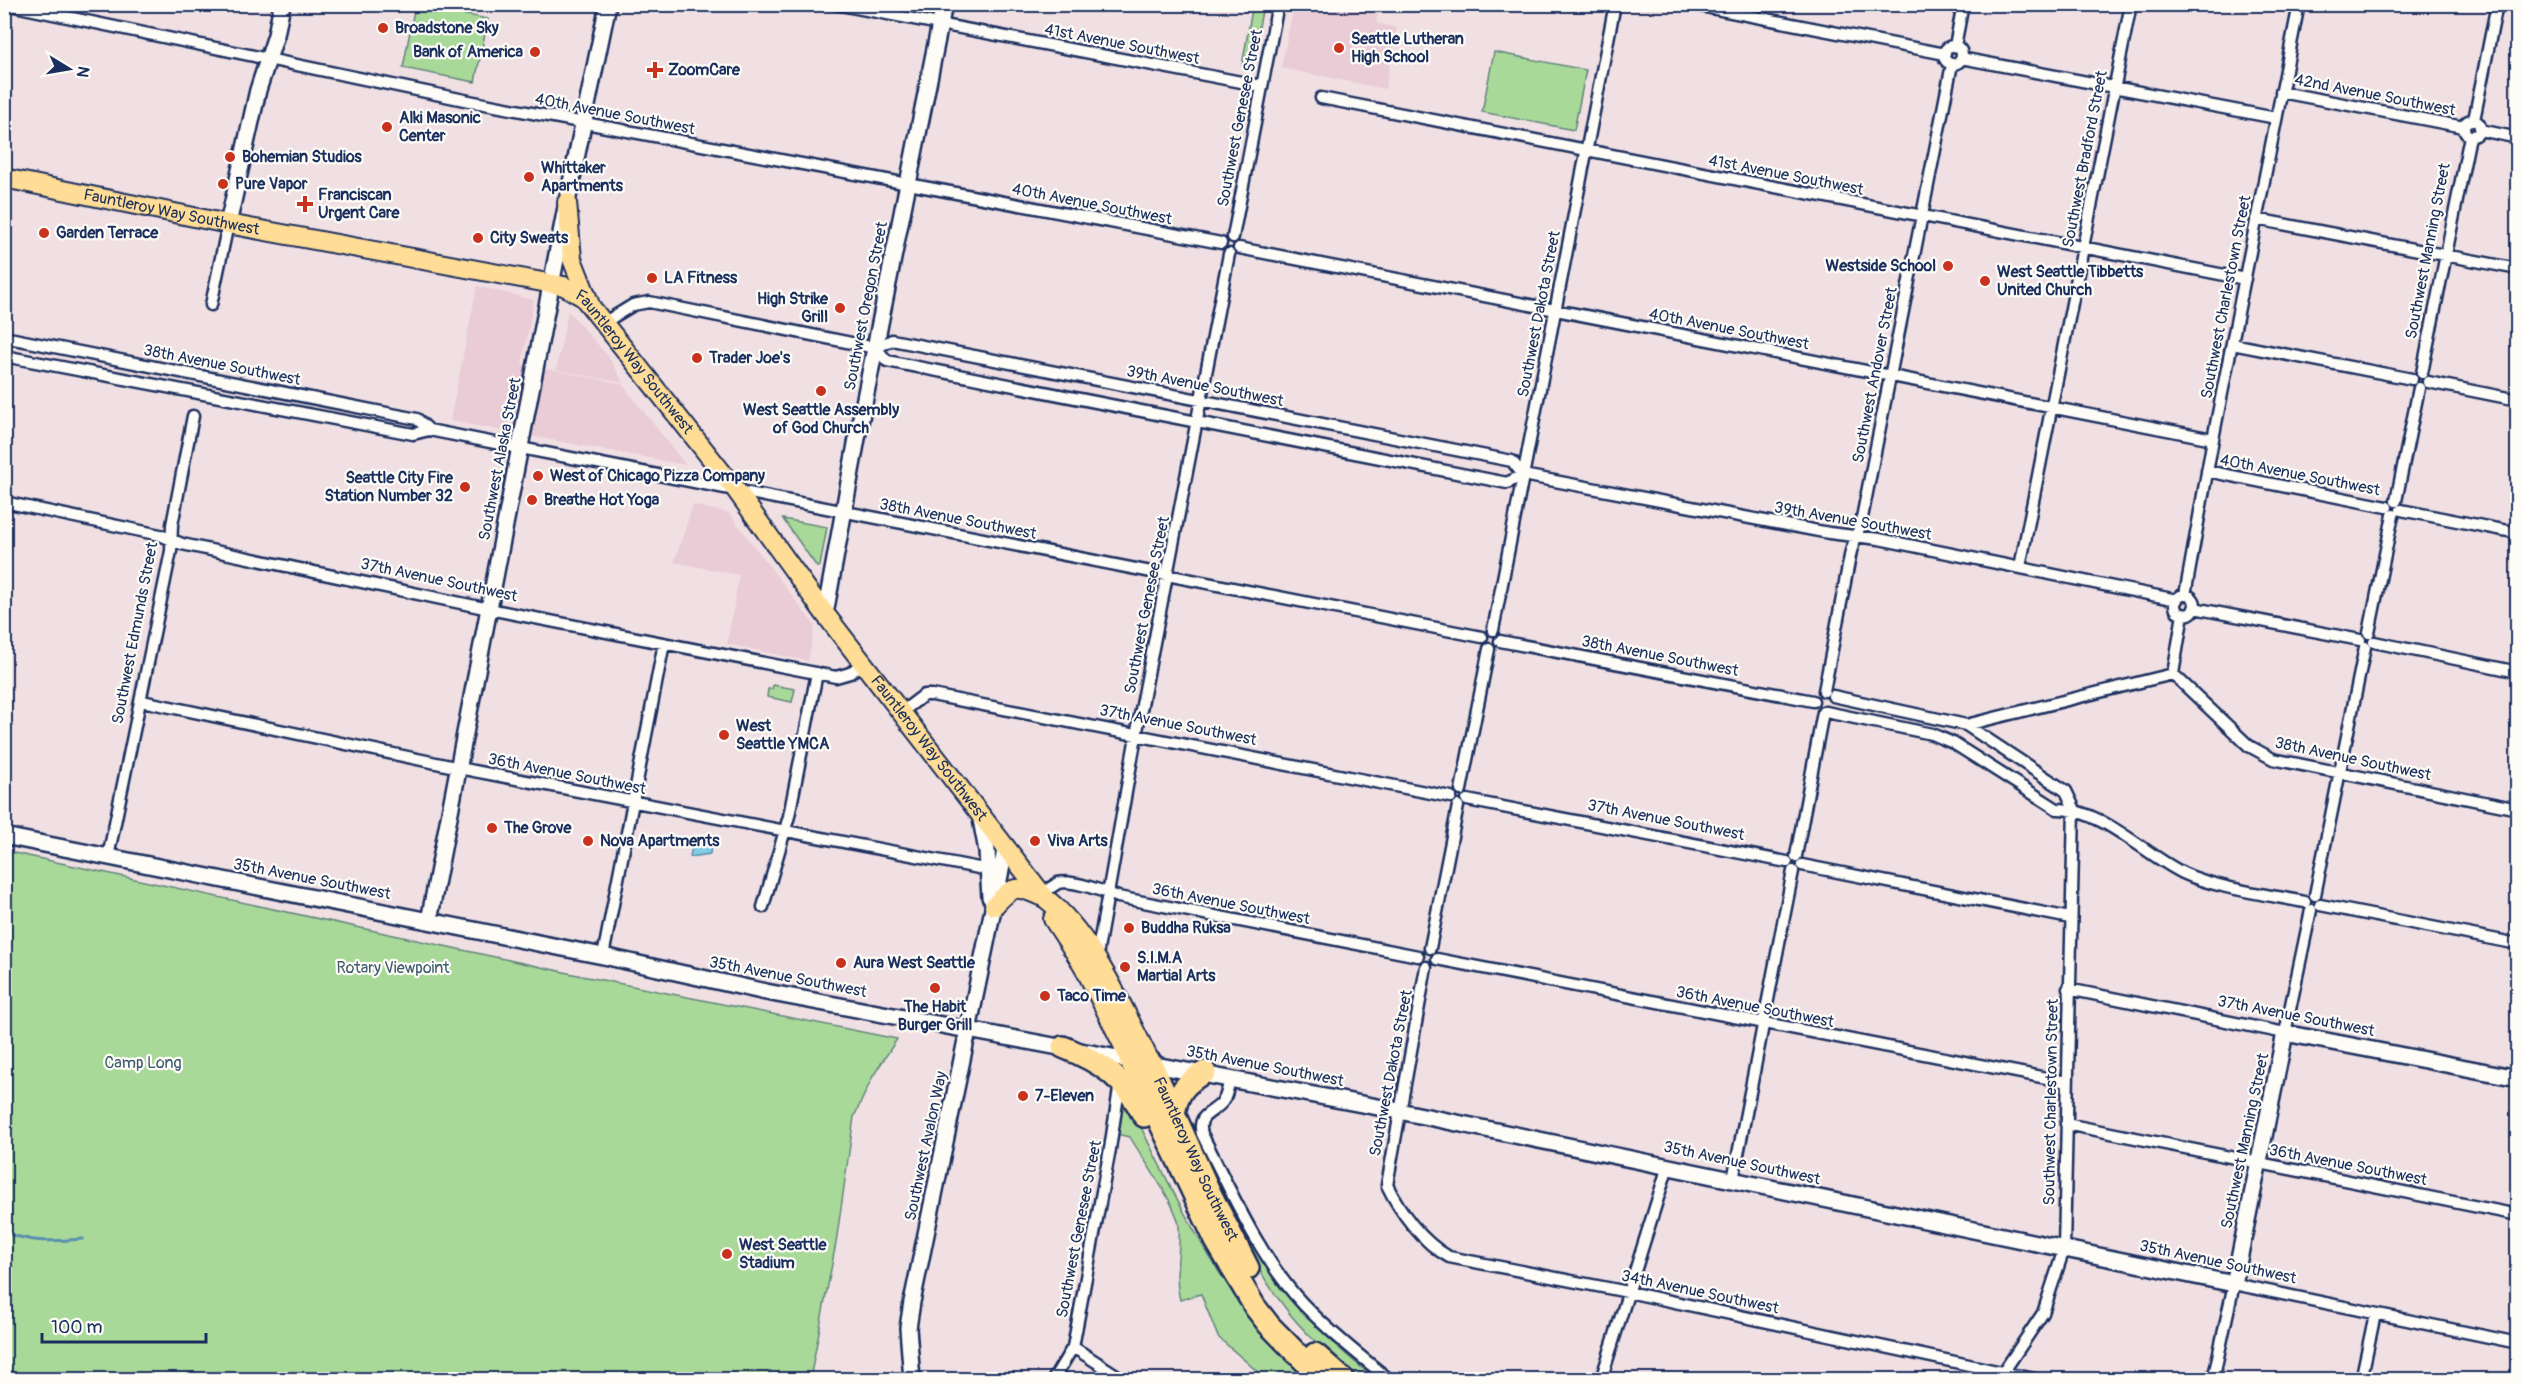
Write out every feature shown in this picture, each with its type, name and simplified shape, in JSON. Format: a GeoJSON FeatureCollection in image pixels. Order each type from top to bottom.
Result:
{"type":"FeatureCollection","features":[{"type":"Feature","properties":{"kind":"highway"},"geometry":{"type":"LineString","coordinates":[[1063,1047],[1094,1059],[1120,1079],[1141,1110],[1162,1151],[1189,1186]]}},
{"type":"Feature","properties":{"kind":"highway","name":"Fauntleroy Way Southwest"},"geometry":{"type":"LineString","coordinates":[[1130,1059],[1216,1241],[1255,1307],[1269,1325],[1323,1380]]}},
{"type":"Feature","properties":{"kind":"highway","name":"Fauntleroy Way Southwest"},"geometry":{"type":"LineString","coordinates":[[1151,1063],[1241,1257],[1267,1299],[1302,1342],[1344,1380]]}},
{"type":"Feature","properties":{"kind":"highway"},"geometry":{"type":"LineString","coordinates":[[1174,1115],[1176,1100],[1183,1088],[1205,1072]]}},
{"type":"Feature","properties":{"kind":"main road","name":"Fauntleroy Way Southwest"},"geometry":{"type":"LineString","coordinates":[[4,178],[228,224],[552,285],[577,292],[590,303],[736,490],[825,614],[903,711],[1044,896],[1062,911],[1096,961],[1151,1063]]}},
{"type":"Feature","properties":{"kind":"main road"},"geometry":{"type":"LineString","coordinates":[[567,202],[572,259],[590,303]]}},
{"type":"Feature","properties":{"kind":"main road"},"geometry":{"type":"LineString","coordinates":[[992,913],[1009,889],[1016,887],[1044,896]]}},
{"type":"Feature","properties":{"kind":"main road","name":"Fauntleroy Way Southwest"},"geometry":{"type":"LineString","coordinates":[[1044,896],[1052,918],[1083,965],[1130,1059]]}},
{"type":"Feature","properties":{"kind":"street","name":"40th Avenue Southwest"},"geometry":{"type":"LineString","coordinates":[[5,4],[584,124],[1221,243]]}},
{"type":"Feature","properties":{"kind":"street"},"geometry":{"type":"LineString","coordinates":[[211,304],[258,90],[282,4]]}},
{"type":"Feature","properties":{"kind":"street","name":"Southwest Alaska Street"},"geometry":{"type":"LineString","coordinates":[[429,921],[567,202],[608,4]]}},
{"type":"Feature","properties":{"kind":"street","name":"41st Avenue Southwest"},"geometry":{"type":"LineString","coordinates":[[835,4],[1262,86]]}},
{"type":"Feature","properties":{"kind":"street","name":"Southwest Oregon Street"},"geometry":{"type":"LineString","coordinates":[[825,614],[843,511],[944,4]]}},
{"type":"Feature","properties":{"kind":"street","name":"Southwest Genesee Street"},"geometry":{"type":"LineString","coordinates":[[1233,237],[1278,4]]}},
{"type":"Feature","properties":{"kind":"street","name":"Southwest Dakota Street"},"geometry":{"type":"LineString","coordinates":[[1493,630],[1615,4]]}},
{"type":"Feature","properties":{"kind":"street"},"geometry":{"type":"LineString","coordinates":[[1690,4],[1945,54]]}},
{"type":"Feature","properties":{"kind":"street"},"geometry":{"type":"LineString","coordinates":[[1955,46],[1963,4]]}},
{"type":"Feature","properties":{"kind":"street","name":"Southwest Bradford Street"},"geometry":{"type":"LineString","coordinates":[[2020,567],[2131,4]]}},
{"type":"Feature","properties":{"kind":"street","name":"Southwest Charlestown Street"},"geometry":{"type":"LineString","coordinates":[[2181,597],[2299,4]]}},
{"type":"Feature","properties":{"kind":"street","name":"Southwest Manning Street"},"geometry":{"type":"LineString","coordinates":[[2213,1380],[2497,4]]}},
{"type":"Feature","properties":{"kind":"street"},"geometry":{"type":"LineString","coordinates":[[1955,46],[1948,48],[1945,54],[1946,60],[2115,87],[2277,118]]}},
{"type":"Feature","properties":{"kind":"street"},"geometry":{"type":"LineString","coordinates":[[1955,46],[1960,50],[1957,61]]}},
{"type":"Feature","properties":{"kind":"street","name":"Southwest Andover Street"},"geometry":{"type":"LineString","coordinates":[[1829,693],[1856,536],[1922,216],[1957,61]]}},
{"type":"Feature","properties":{"kind":"street","name":"42nd Avenue Southwest"},"geometry":{"type":"LineString","coordinates":[[2282,92],[2517,138]]}},
{"type":"Feature","properties":{"kind":"street","name":"41st Avenue Southwest"},"geometry":{"type":"LineString","coordinates":[[1321,98],[2245,279]]}},
{"type":"Feature","properties":{"kind":"street"},"geometry":{"type":"LineString","coordinates":[[2256,219],[2517,269]]}},
{"type":"Feature","properties":{"kind":"street"},"geometry":{"type":"LineString","coordinates":[[1226,237],[1233,237],[1238,241],[1234,251],[1223,250],[1221,243],[1226,237]]}},
{"type":"Feature","properties":{"kind":"street","name":"40th Avenue Southwest"},"geometry":{"type":"LineString","coordinates":[[1234,251],[1555,310],[2213,439]]}},
{"type":"Feature","properties":{"kind":"street","name":"Southwest Genesee Street"},"geometry":{"type":"LineString","coordinates":[[1096,961],[1108,905],[1107,891],[1136,736],[1201,400],[1234,251]]}},
{"type":"Feature","properties":{"kind":"street","name":"39th Avenue Southwest"},"geometry":{"type":"LineString","coordinates":[[605,322],[633,305],[649,302],[876,348],[892,340],[1512,461],[1523,476]]}},
{"type":"Feature","properties":{"kind":"street","name":"38th Avenue Southwest"},"geometry":{"type":"LineString","coordinates":[[4,337],[417,419],[429,430]]}},
{"type":"Feature","properties":{"kind":"street"},"geometry":{"type":"LineString","coordinates":[[2232,344],[2517,400]]}},
{"type":"Feature","properties":{"kind":"street","name":"39th Avenue Southwest"},"geometry":{"type":"LineString","coordinates":[[876,348],[887,361],[1508,483],[1523,476],[2181,597]]}},
{"type":"Feature","properties":{"kind":"street","name":"38th Avenue Southwest"},"geometry":{"type":"LineString","coordinates":[[4,356],[413,435],[429,430],[520,450],[736,490],[1167,577],[1482,637]]}},
{"type":"Feature","properties":{"kind":"street","name":"Southwest Edmunds Street"},"geometry":{"type":"LineString","coordinates":[[108,857],[142,701],[193,416]]}},
{"type":"Feature","properties":{"kind":"street","name":"40th Avenue Southwest"},"geometry":{"type":"LineString","coordinates":[[2207,471],[2517,532]]}},
{"type":"Feature","properties":{"kind":"street","name":"37th Avenue Southwest"},"geometry":{"type":"LineString","coordinates":[[4,502],[489,609],[836,677],[845,675],[864,662]]}},
{"type":"Feature","properties":{"kind":"street"},"geometry":{"type":"LineString","coordinates":[[2181,597],[2193,598],[2194,608],[2191,613],[2183,614],[2176,609],[2181,597]]}},
{"type":"Feature","properties":{"kind":"street"},"geometry":{"type":"LineString","coordinates":[[2194,608],[2517,672]]}},
{"type":"Feature","properties":{"kind":"street"},"geometry":{"type":"LineString","coordinates":[[1966,725],[2172,674],[2183,614]]}},
{"type":"Feature","properties":{"kind":"street"},"geometry":{"type":"LineString","coordinates":[[1493,630],[1499,634],[1500,641],[1496,647],[1489,649],[1483,645],[1482,637],[1487,631],[1493,630]]}},
{"type":"Feature","properties":{"kind":"street","name":"38th Avenue Southwest"},"geometry":{"type":"LineString","coordinates":[[1500,641],[1814,701]]}},
{"type":"Feature","properties":{"kind":"street"},"geometry":{"type":"LineString","coordinates":[[603,956],[664,643]]}},
{"type":"Feature","properties":{"kind":"street"},"geometry":{"type":"LineString","coordinates":[[1461,790],[1489,649]]}},
{"type":"Feature","properties":{"kind":"street"},"geometry":{"type":"LineString","coordinates":[[763,907],[789,816],[817,673]]}},
{"type":"Feature","properties":{"kind":"street","name":"38th Avenue Southwest"},"geometry":{"type":"LineString","coordinates":[[2172,674],[2261,754],[2340,773],[2517,809]]}},
{"type":"Feature","properties":{"kind":"street"},"geometry":{"type":"LineString","coordinates":[[2074,808],[2057,809],[1953,743],[1932,734],[1817,709],[1814,701],[1817,693],[1829,693],[1966,725],[2066,791],[2074,808],[2183,873],[2203,880],[2517,944]]}},
{"type":"Feature","properties":{"kind":"street"},"geometry":{"type":"LineString","coordinates":[[1733,1180],[1824,712],[1834,705],[1829,693]]}},
{"type":"Feature","properties":{"kind":"street","name":"37th Avenue Southwest"},"geometry":{"type":"LineString","coordinates":[[903,711],[924,695],[932,694],[1451,797]]}},
{"type":"Feature","properties":{"kind":"street","name":"36th Avenue Southwest"},"geometry":{"type":"LineString","coordinates":[[142,701],[458,768],[994,874]]}},
{"type":"Feature","properties":{"kind":"street"},"geometry":{"type":"LineString","coordinates":[[1430,948],[1466,793],[1461,790],[1454,791],[1451,797],[1452,803],[1463,803]]}},
{"type":"Feature","properties":{"kind":"street","name":"37th Avenue Southwest"},"geometry":{"type":"LineString","coordinates":[[1463,803],[1794,863],[2070,918]]}},
{"type":"Feature","properties":{"kind":"street","name":"Southwest Charlestown Street"},"geometry":{"type":"LineString","coordinates":[[2000,1376],[2043,1313],[2064,1249],[2068,988],[2074,808]]}},
{"type":"Feature","properties":{"kind":"street","name":"Southwest Avalon Way"},"geometry":{"type":"LineString","coordinates":[[912,1380],[908,1328],[992,913],[994,874],[980,811]]}},
{"type":"Feature","properties":{"kind":"street","name":"35th Avenue Southwest"},"geometry":{"type":"LineString","coordinates":[[4,836],[603,956],[766,992],[1205,1072],[1399,1111],[2517,1343]]}},
{"type":"Feature","properties":{"kind":"street","name":"Southwest Avalon Way"},"geometry":{"type":"LineString","coordinates":[[994,874],[1006,846]]}},
{"type":"Feature","properties":{"kind":"street","name":"36th Avenue Southwest"},"geometry":{"type":"LineString","coordinates":[[1044,896],[1062,882],[1107,891],[1118,897],[1418,956]]}},
{"type":"Feature","properties":{"kind":"street"},"geometry":{"type":"LineString","coordinates":[[1430,948],[1436,952],[1437,959],[1432,966],[1426,967],[1420,964],[1418,956],[1422,950],[1430,948]]}},
{"type":"Feature","properties":{"kind":"street","name":"36th Avenue Southwest"},"geometry":{"type":"LineString","coordinates":[[1437,959],[2067,1082]]}},
{"type":"Feature","properties":{"kind":"street","name":"Southwest Dakota Street"},"geometry":{"type":"LineString","coordinates":[[1387,1185],[1426,967]]}},
{"type":"Feature","properties":{"kind":"street","name":"37th Avenue Southwest"},"geometry":{"type":"LineString","coordinates":[[2068,988],[2517,1078]]}},
{"type":"Feature","properties":{"kind":"street","name":"Fauntleroy Way Southwest"},"geometry":{"type":"LineString","coordinates":[[1230,1077],[1222,1102],[1204,1116],[1200,1124],[1202,1134],[1239,1206],[1269,1257],[1302,1302],[1346,1345],[1390,1380]]}},
{"type":"Feature","properties":{"kind":"street","name":"Southwest Genesee Street"},"geometry":{"type":"LineString","coordinates":[[1053,1380],[1072,1347],[1110,1149],[1120,1079]]}},
{"type":"Feature","properties":{"kind":"street","name":"36th Avenue Southwest"},"geometry":{"type":"LineString","coordinates":[[2066,1124],[2517,1215]]}},
{"type":"Feature","properties":{"kind":"street"},"geometry":{"type":"LineString","coordinates":[[1601,1380],[1668,1166]]}},
{"type":"Feature","properties":{"kind":"street","name":"34th Avenue Southwest"},"geometry":{"type":"LineString","coordinates":[[1387,1185],[1424,1239],[1449,1257],[1628,1292],[2000,1376],[2039,1380]]}},
{"type":"Feature","properties":{"kind":"street"},"geometry":{"type":"LineString","coordinates":[[2361,1380],[2375,1314]]}},
{"type":"Feature","properties":{"kind":"street"},"geometry":{"type":"LineString","coordinates":[[1072,1347],[1124,1380]]}},
{"type":"Feature","properties":{"kind":"shaded area","name":"Seattle Lutheran High School"},"geometry":{"type":"Polygon","coordinates":[[[1294,5],[1349,5],[1378,11],[1376,23],[1397,28],[1385,89],[1281,68],[1294,5]]]}},
{"type":"Feature","properties":{"kind":"shaded area"},"geometry":{"type":"Polygon","coordinates":[[[477,286],[534,300],[522,364],[622,384],[686,465],[450,421],[477,286]]]}},
{"type":"Feature","properties":{"kind":"shaded area"},"geometry":{"type":"Polygon","coordinates":[[[568,311],[608,356],[624,383],[556,370],[568,311]]]}},
{"type":"Feature","properties":{"kind":"shaded area"},"geometry":{"type":"Polygon","coordinates":[[[693,505],[729,513],[815,626],[808,661],[727,644],[739,575],[674,562],[693,505]]]}},
{"type":"Feature","properties":{"kind":"green space"},"geometry":{"type":"Polygon","coordinates":[[[415,5],[488,19],[475,82],[403,68],[415,5]]]}},
{"type":"Feature","properties":{"kind":"green space"},"geometry":{"type":"Polygon","coordinates":[[[1252,9],[1262,11],[1251,68],[1242,66],[1252,9]]]}},
{"type":"Feature","properties":{"kind":"green space"},"geometry":{"type":"Polygon","coordinates":[[[1494,52],[1586,70],[1574,130],[1482,112],[1494,52]]]}},
{"type":"Feature","properties":{"kind":"green space"},"geometry":{"type":"Polygon","coordinates":[[[783,519],[827,527],[820,566],[817,567],[783,519]]]}},
{"type":"Feature","properties":{"kind":"green space"},"geometry":{"type":"Polygon","coordinates":[[[773,685],[795,689],[792,702],[767,697],[768,689],[772,689],[773,685]]]}},
{"type":"Feature","properties":{"kind":"green space"},"geometry":{"type":"Polygon","coordinates":[[[5,851],[587,977],[897,1039],[873,1076],[854,1117],[836,1243],[810,1379],[5,1379],[5,851]]]}},
{"type":"Feature","properties":{"kind":"green space"},"geometry":{"type":"Polygon","coordinates":[[[1124,1093],[1182,1208],[1226,1283],[1251,1318],[1309,1379],[1266,1379],[1218,1337],[1201,1294],[1180,1300],[1177,1281],[1179,1226],[1177,1217],[1166,1194],[1130,1137],[1116,1134],[1124,1093]]]}},
{"type":"Feature","properties":{"kind":"green space"},"geometry":{"type":"Polygon","coordinates":[[[1189,1123],[1192,1123],[1223,1188],[1256,1248],[1285,1290],[1337,1346],[1376,1379],[1354,1377],[1310,1336],[1286,1309],[1244,1243],[1189,1123]]]}},
{"type":"Feature","properties":{"kind":"water"},"geometry":{"type":"Polygon","coordinates":[[[693,842],[711,845],[710,854],[690,857],[693,842]]]}},
{"type":"Feature","properties":{"kind":"waterway"},"geometry":{"type":"LineString","coordinates":[[4,1232],[34,1240],[83,1239]]}},
{"type":"Feature","properties":{"kind":"place","name":"Broadstone Sky"},"geometry":{"type":"Point","coordinates":[383,28]}},
{"type":"Feature","properties":{"kind":"place","name":"Seattle Lutheran High School"},"geometry":{"type":"Point","coordinates":[1339,48]}},
{"type":"Feature","properties":{"kind":"place","name":"Bank of America"},"geometry":{"type":"Point","coordinates":[535,52]}},
{"type":"Feature","properties":{"kind":"place","name":"ZoomCare"},"geometry":{"type":"Point","coordinates":[655,70]}},
{"type":"Feature","properties":{"kind":"place","name":"Alki Masonic Center"},"geometry":{"type":"Point","coordinates":[387,127]}},
{"type":"Feature","properties":{"kind":"place","name":"Bohemian Studios"},"geometry":{"type":"Point","coordinates":[230,157]}},
{"type":"Feature","properties":{"kind":"place","name":"Whittaker Apartments"},"geometry":{"type":"Point","coordinates":[529,177]}},
{"type":"Feature","properties":{"kind":"place","name":"Pure Vapor"},"geometry":{"type":"Point","coordinates":[223,184]}},
{"type":"Feature","properties":{"kind":"place","name":"Franciscan Urgent Care"},"geometry":{"type":"Point","coordinates":[305,204]}},
{"type":"Feature","properties":{"kind":"place","name":"Garden Terrace"},"geometry":{"type":"Point","coordinates":[44,233]}},
{"type":"Feature","properties":{"kind":"place","name":"City Sweats"},"geometry":{"type":"Point","coordinates":[478,238]}},
{"type":"Feature","properties":{"kind":"place","name":"Westside School"},"geometry":{"type":"Point","coordinates":[1948,266]}},
{"type":"Feature","properties":{"kind":"place","name":"LA Fitness"},"geometry":{"type":"Point","coordinates":[652,278]}},
{"type":"Feature","properties":{"kind":"place","name":"West Seattle Tibbetts United Church"},"geometry":{"type":"Point","coordinates":[1985,281]}},
{"type":"Feature","properties":{"kind":"place","name":"High Strike Grill"},"geometry":{"type":"Point","coordinates":[840,308]}},
{"type":"Feature","properties":{"kind":"place","name":"Trader Joe's"},"geometry":{"type":"Point","coordinates":[697,358]}},
{"type":"Feature","properties":{"kind":"place","name":"West Seattle Assembly of God Church"},"geometry":{"type":"Point","coordinates":[821,391]}},
{"type":"Feature","properties":{"kind":"place","name":"West of Chicago Pizza Company"},"geometry":{"type":"Point","coordinates":[538,476]}},
{"type":"Feature","properties":{"kind":"place","name":"Seattle City Fire Station Number 32"},"geometry":{"type":"Point","coordinates":[465,487]}},
{"type":"Feature","properties":{"kind":"place","name":"Breathe Hot Yoga"},"geometry":{"type":"Point","coordinates":[532,500]}},
{"type":"Feature","properties":{"kind":"place","name":"West Seattle YMCA"},"geometry":{"type":"Point","coordinates":[724,735]}},
{"type":"Feature","properties":{"kind":"place","name":"The Grove"},"geometry":{"type":"Point","coordinates":[492,828]}},
{"type":"Feature","properties":{"kind":"place","name":"Nova Apartments"},"geometry":{"type":"Point","coordinates":[588,841]}},
{"type":"Feature","properties":{"kind":"place","name":"Viva Arts"},"geometry":{"type":"Point","coordinates":[1035,841]}},
{"type":"Feature","properties":{"kind":"place","name":"Buddha Ruksa"},"geometry":{"type":"Point","coordinates":[1129,928]}},
{"type":"Feature","properties":{"kind":"place","name":"Aura West Seattle"},"geometry":{"type":"Point","coordinates":[841,963]}},
{"type":"Feature","properties":{"kind":"place","name":"S.I.M.A Martial Arts"},"geometry":{"type":"Point","coordinates":[1125,967]}},
{"type":"Feature","properties":{"kind":"place","name":"The Habit Burger Grill"},"geometry":{"type":"Point","coordinates":[935,988]}},
{"type":"Feature","properties":{"kind":"place","name":"Taco Time"},"geometry":{"type":"Point","coordinates":[1045,996]}},
{"type":"Feature","properties":{"kind":"place","name":"7-Eleven"},"geometry":{"type":"Point","coordinates":[1023,1096]}},
{"type":"Feature","properties":{"kind":"place","name":"West Seattle Stadium"},"geometry":{"type":"Point","coordinates":[727,1254]}},
{"type":"Feature","properties":{"kind":"park label","name":"Rotary Viewpoint"},"geometry":{"type":"Point","coordinates":[393,968]}},
{"type":"Feature","properties":{"kind":"park label","name":"Camp Long"},"geometry":{"type":"Point","coordinates":[143,1063]}}]}
